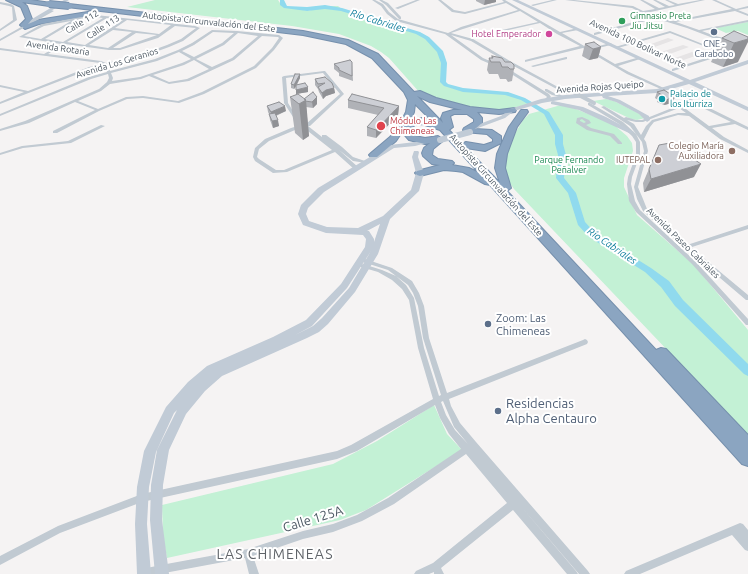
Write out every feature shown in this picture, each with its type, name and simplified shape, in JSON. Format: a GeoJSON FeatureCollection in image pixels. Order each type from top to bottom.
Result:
{"type":"FeatureCollection","features":[{"type":"Feature","properties":{"kind":"highway"},"geometry":{"type":"LineString","coordinates":[[9,0],[20,2],[24,6],[30,24],[100,13],[148,13]]}},
{"type":"Feature","properties":{"kind":"highway","name":"Autopista Circunvalación del Este"},"geometry":{"type":"LineString","coordinates":[[17,0],[71,2],[124,8],[148,13],[162,13],[311,30],[359,43],[377,53],[417,93],[748,460]]}},
{"type":"Feature","properties":{"kind":"highway","name":"Autopista Circunvalación del Este"},"geometry":{"type":"LineString","coordinates":[[40,0],[51,2]]}},
{"type":"Feature","properties":{"kind":"highway"},"geometry":{"type":"LineString","coordinates":[[71,2],[92,2]]}},
{"type":"Feature","properties":{"kind":"highway"},"geometry":{"type":"LineString","coordinates":[[52,11],[52,14],[58,16],[76,12],[77,9],[71,2]]}},
{"type":"Feature","properties":{"kind":"highway","name":"Autopista Circunvalación del Este"},"geometry":{"type":"LineString","coordinates":[[71,2],[303,33],[344,41],[362,48],[375,56],[407,90],[447,128]]}},
{"type":"Feature","properties":{"kind":"highway"},"geometry":{"type":"LineString","coordinates":[[107,4],[124,8]]}},
{"type":"Feature","properties":{"kind":"highway"},"geometry":{"type":"LineString","coordinates":[[374,155],[393,138],[404,124],[410,112],[412,100],[407,90]]}},
{"type":"Feature","properties":{"kind":"highway"},"geometry":{"type":"LineString","coordinates":[[417,93],[433,100],[470,109],[499,112],[512,110]]}},
{"type":"Feature","properties":{"kind":"highway"},"geometry":{"type":"LineString","coordinates":[[503,189],[500,168],[502,154],[513,127],[527,108]]}},
{"type":"Feature","properties":{"kind":"highway"},"geometry":{"type":"LineString","coordinates":[[439,139],[425,141],[417,140],[407,134],[406,129],[412,123],[422,121],[447,128],[445,118],[446,115],[453,112],[467,112],[474,114],[478,118],[478,123],[470,131]]}},
{"type":"Feature","properties":{"kind":"highway"},"geometry":{"type":"LineString","coordinates":[[439,139],[429,148],[427,153],[428,156],[435,162],[446,164],[458,162],[464,156],[465,148],[485,148],[497,143],[498,138],[489,132],[470,131]]}},
{"type":"Feature","properties":{"kind":"highway"},"geometry":{"type":"LineString","coordinates":[[420,174],[444,167],[466,170],[503,189]]}},
{"type":"Feature","properties":{"kind":"highway","name":"Autopista Circunvalación del Este"},"geometry":{"type":"LineString","coordinates":[[503,189],[748,446]]}},
{"type":"Feature","properties":{"kind":"street","name":"Avenida Paseo Cabriales"},"geometry":{"type":"LineString","coordinates":[[373,0],[382,5],[388,13],[397,20],[466,36],[484,43],[568,94]]}},
{"type":"Feature","properties":{"kind":"street","name":"Avenida Paseo Cabriales"},"geometry":{"type":"LineString","coordinates":[[380,0],[389,6],[396,15],[404,19],[472,40],[568,94],[614,113],[632,125],[642,138],[646,152],[636,187],[645,210],[748,298]]}},
{"type":"Feature","properties":{"kind":"street"},"geometry":{"type":"LineString","coordinates":[[397,8],[419,0]]}},
{"type":"Feature","properties":{"kind":"street"},"geometry":{"type":"LineString","coordinates":[[439,0],[458,17],[504,1],[582,47],[663,91],[707,128],[748,152]]}},
{"type":"Feature","properties":{"kind":"street","name":"Avenida 100 Bolívar Norte"},"geometry":{"type":"LineString","coordinates":[[514,0],[533,5],[595,34],[639,58],[748,104]]}},
{"type":"Feature","properties":{"kind":"street"},"geometry":{"type":"LineString","coordinates":[[533,5],[556,0]]}},
{"type":"Feature","properties":{"kind":"street"},"geometry":{"type":"LineString","coordinates":[[566,0],[629,6],[650,16],[673,22],[714,37],[732,40]]}},
{"type":"Feature","properties":{"kind":"street"},"geometry":{"type":"LineString","coordinates":[[597,3],[602,0]]}},
{"type":"Feature","properties":{"kind":"street"},"geometry":{"type":"LineString","coordinates":[[641,0],[658,9]]}},
{"type":"Feature","properties":{"kind":"street"},"geometry":{"type":"LineString","coordinates":[[654,0],[668,7]]}},
{"type":"Feature","properties":{"kind":"street"},"geometry":{"type":"LineString","coordinates":[[666,0],[677,5]]}},
{"type":"Feature","properties":{"kind":"street"},"geometry":{"type":"LineString","coordinates":[[644,12],[704,0]]}},
{"type":"Feature","properties":{"kind":"street"},"geometry":{"type":"LineString","coordinates":[[713,0],[748,15]]}},
{"type":"Feature","properties":{"kind":"street"},"geometry":{"type":"LineString","coordinates":[[0,39],[71,2]]}},
{"type":"Feature","properties":{"kind":"street"},"geometry":{"type":"LineString","coordinates":[[30,24],[71,2]]}},
{"type":"Feature","properties":{"kind":"street"},"geometry":{"type":"LineString","coordinates":[[512,6],[522,2]]}},
{"type":"Feature","properties":{"kind":"street","name":"Avenida 100 Bolívar Norte"},"geometry":{"type":"LineString","coordinates":[[522,2],[610,44],[673,70],[748,109]]}},
{"type":"Feature","properties":{"kind":"street"},"geometry":{"type":"LineString","coordinates":[[0,3],[10,5],[12,7],[15,20],[0,30]]}},
{"type":"Feature","properties":{"kind":"street"},"geometry":{"type":"LineString","coordinates":[[673,22],[748,7]]}},
{"type":"Feature","properties":{"kind":"street"},"geometry":{"type":"LineString","coordinates":[[450,32],[519,10]]}},
{"type":"Feature","properties":{"kind":"street"},"geometry":{"type":"LineString","coordinates":[[450,32],[519,10]]}},
{"type":"Feature","properties":{"kind":"street"},"geometry":{"type":"LineString","coordinates":[[0,103],[90,68],[138,57],[168,46],[182,40],[198,28],[127,19],[96,16],[43,25],[21,36],[109,49],[127,47],[162,35],[174,25]]}},
{"type":"Feature","properties":{"kind":"street"},"geometry":{"type":"LineString","coordinates":[[595,34],[645,20],[650,16]]}},
{"type":"Feature","properties":{"kind":"street","name":"Calle 112"},"geometry":{"type":"LineString","coordinates":[[46,54],[106,17]]}},
{"type":"Feature","properties":{"kind":"street"},"geometry":{"type":"LineString","coordinates":[[42,40],[78,18]]}},
{"type":"Feature","properties":{"kind":"street","name":"Calle 113"},"geometry":{"type":"LineString","coordinates":[[86,46],[127,19]]}},
{"type":"Feature","properties":{"kind":"street"},"geometry":{"type":"LineString","coordinates":[[699,31],[748,21]]}},
{"type":"Feature","properties":{"kind":"street"},"geometry":{"type":"LineString","coordinates":[[477,36],[540,22]]}},
{"type":"Feature","properties":{"kind":"street"},"geometry":{"type":"LineString","coordinates":[[462,28],[462,32],[466,36]]}},
{"type":"Feature","properties":{"kind":"street"},"geometry":{"type":"LineString","coordinates":[[113,29],[162,35]]}},
{"type":"Feature","properties":{"kind":"street"},"geometry":{"type":"LineString","coordinates":[[558,33],[577,29]]}},
{"type":"Feature","properties":{"kind":"street","name":"Avenida Los Geranios"},"geometry":{"type":"LineString","coordinates":[[0,115],[90,78],[138,65],[179,51],[197,42],[213,31],[279,36],[281,38],[274,49],[255,66],[203,93],[178,102],[144,97],[126,98],[98,110]]}},
{"type":"Feature","properties":{"kind":"street"},"geometry":{"type":"LineString","coordinates":[[109,49],[135,32]]}},
{"type":"Feature","properties":{"kind":"street"},"geometry":{"type":"LineString","coordinates":[[0,130],[20,125],[100,90],[109,83],[149,76],[195,59],[223,44],[237,32]]}},
{"type":"Feature","properties":{"kind":"street","name":"Avenida Paseo Cabriales"},"geometry":{"type":"LineString","coordinates":[[450,32],[484,55],[553,94],[568,94]]}},
{"type":"Feature","properties":{"kind":"street","name":"Avenida Paseo Cabriales"},"geometry":{"type":"LineString","coordinates":[[450,32],[447,35],[461,43],[482,59],[506,69],[548,95],[544,102]]}},
{"type":"Feature","properties":{"kind":"street"},"geometry":{"type":"LineString","coordinates":[[619,47],[670,32],[721,52],[673,70]]}},
{"type":"Feature","properties":{"kind":"street"},"geometry":{"type":"LineString","coordinates":[[149,76],[165,82],[175,83],[188,80],[233,59],[261,35]]}},
{"type":"Feature","properties":{"kind":"street"},"geometry":{"type":"LineString","coordinates":[[588,50],[610,44]]}},
{"type":"Feature","properties":{"kind":"street","name":"Avenida Rotaria"},"geometry":{"type":"LineString","coordinates":[[0,47],[101,62],[105,64]]}},
{"type":"Feature","properties":{"kind":"street"},"geometry":{"type":"LineString","coordinates":[[526,61],[582,47]]}},
{"type":"Feature","properties":{"kind":"street"},"geometry":{"type":"LineString","coordinates":[[179,51],[213,69]]}},
{"type":"Feature","properties":{"kind":"street"},"geometry":{"type":"LineString","coordinates":[[484,55],[498,56]]}},
{"type":"Feature","properties":{"kind":"street"},"geometry":{"type":"LineString","coordinates":[[546,56],[554,60]]}},
{"type":"Feature","properties":{"kind":"street"},"geometry":{"type":"LineString","coordinates":[[533,66],[566,58]]}},
{"type":"Feature","properties":{"kind":"street"},"geometry":{"type":"LineString","coordinates":[[616,65],[639,58]]}},
{"type":"Feature","properties":{"kind":"street","name":"Avenida Rojas Queipo"},"geometry":{"type":"LineString","coordinates":[[544,102],[553,103],[672,91],[748,62]]}},
{"type":"Feature","properties":{"kind":"street"},"geometry":{"type":"LineString","coordinates":[[105,64],[109,72],[109,83]]}},
{"type":"Feature","properties":{"kind":"street","name":"Avenida Rojas Queipo"},"geometry":{"type":"LineString","coordinates":[[359,231],[326,230],[306,224],[302,214],[304,207],[315,194],[366,162],[374,155],[392,146],[439,139],[470,131],[527,108],[568,94],[648,93],[663,91],[748,66]]}},
{"type":"Feature","properties":{"kind":"street"},"geometry":{"type":"LineString","coordinates":[[338,149],[289,170],[280,172],[275,172],[255,157],[257,149],[267,140],[306,125],[342,94],[323,72],[285,77],[286,103],[306,125],[355,160],[366,162]]}},
{"type":"Feature","properties":{"kind":"street"},"geometry":{"type":"LineString","coordinates":[[628,72],[648,88],[648,93]]}},
{"type":"Feature","properties":{"kind":"street"},"geometry":{"type":"LineString","coordinates":[[0,86],[28,92]]}},
{"type":"Feature","properties":{"kind":"street"},"geometry":{"type":"LineString","coordinates":[[672,91],[747,128]]}},
{"type":"Feature","properties":{"kind":"street"},"geometry":{"type":"LineString","coordinates":[[678,95],[679,106]]}},
{"type":"Feature","properties":{"kind":"street"},"geometry":{"type":"LineString","coordinates":[[604,97],[618,101],[641,113],[647,117],[647,120]]}},
{"type":"Feature","properties":{"kind":"street"},"geometry":{"type":"LineString","coordinates":[[75,101],[98,110]]}},
{"type":"Feature","properties":{"kind":"street"},"geometry":{"type":"LineString","coordinates":[[553,103],[581,108],[631,132]]}},
{"type":"Feature","properties":{"kind":"street","name":"Avenida Paseo Cabriales"},"geometry":{"type":"LineString","coordinates":[[592,104],[614,118],[631,132],[638,142],[639,149],[629,184],[632,200],[638,211],[694,262],[748,323]]}},
{"type":"Feature","properties":{"kind":"street"},"geometry":{"type":"LineString","coordinates":[[663,118],[679,106]]}},
{"type":"Feature","properties":{"kind":"street"},"geometry":{"type":"LineString","coordinates":[[614,113],[636,121],[647,120],[679,106]]}},
{"type":"Feature","properties":{"kind":"street","name":"Avenida Rojas Queipo"},"geometry":{"type":"LineString","coordinates":[[470,131],[503,117],[512,110],[527,108]]}},
{"type":"Feature","properties":{"kind":"street"},"geometry":{"type":"LineString","coordinates":[[54,132],[98,110]]}},
{"type":"Feature","properties":{"kind":"street"},"geometry":{"type":"LineString","coordinates":[[642,138],[648,126],[653,121],[678,114],[690,115]]}},
{"type":"Feature","properties":{"kind":"street"},"geometry":{"type":"LineString","coordinates":[[707,128],[736,123]]}},
{"type":"Feature","properties":{"kind":"street"},"geometry":{"type":"LineString","coordinates":[[581,124],[589,130],[612,135],[620,143]]}},
{"type":"Feature","properties":{"kind":"street"},"geometry":{"type":"LineString","coordinates":[[0,154],[22,147],[68,142],[103,126]]}},
{"type":"Feature","properties":{"kind":"street","name":"Avenida Rojas Queipo"},"geometry":{"type":"LineString","coordinates":[[416,152],[439,139]]}},
{"type":"Feature","properties":{"kind":"street"},"geometry":{"type":"LineString","coordinates":[[359,231],[386,218],[415,191],[420,174],[415,157],[416,152],[414,148],[408,144]]}},
{"type":"Feature","properties":{"kind":"street"},"geometry":{"type":"LineString","coordinates":[[338,149],[356,168]]}},
{"type":"Feature","properties":{"kind":"street"},"geometry":{"type":"LineString","coordinates":[[143,574],[141,524],[142,498],[150,450],[170,410],[180,397],[210,369],[276,340],[309,322],[344,286],[363,263],[374,254],[386,218]]}},
{"type":"Feature","properties":{"kind":"street"},"geometry":{"type":"LineString","coordinates":[[692,245],[748,227]]}},
{"type":"Feature","properties":{"kind":"street"},"geometry":{"type":"LineString","coordinates":[[161,571],[156,520],[156,495],[163,450],[182,411],[190,400],[218,373],[316,329],[346,297],[363,263],[369,247],[370,239],[366,233],[359,231]]}},
{"type":"Feature","properties":{"kind":"street"},"geometry":{"type":"LineString","coordinates":[[363,263],[390,269],[410,283],[416,293],[421,306],[426,338],[448,407],[470,448]]}},
{"type":"Feature","properties":{"kind":"street"},"geometry":{"type":"LineString","coordinates":[[363,263],[394,278],[404,287],[412,300],[422,348],[437,400],[443,416],[452,432],[470,448],[585,574]]}},
{"type":"Feature","properties":{"kind":"street"},"geometry":{"type":"LineString","coordinates":[[0,561],[58,530],[114,507],[142,498],[337,455],[354,448],[437,400],[585,342]]}},
{"type":"Feature","properties":{"kind":"street","name":"Calle 125A"},"geometry":{"type":"LineString","coordinates":[[143,574],[248,552],[303,535],[333,528],[359,518],[391,501],[470,448]]}},
{"type":"Feature","properties":{"kind":"street"},"geometry":{"type":"LineString","coordinates":[[419,574],[438,570],[517,501]]}},
{"type":"Feature","properties":{"kind":"street"},"geometry":{"type":"LineString","coordinates":[[517,501],[573,574]]}},
{"type":"Feature","properties":{"kind":"street"},"geometry":{"type":"LineString","coordinates":[[737,529],[748,536]]}},
{"type":"Feature","properties":{"kind":"street"},"geometry":{"type":"LineString","coordinates":[[737,529],[748,546]]}},
{"type":"Feature","properties":{"kind":"street"},"geometry":{"type":"LineString","coordinates":[[629,574],[737,529]]}},
{"type":"Feature","properties":{"kind":"street"},"geometry":{"type":"LineString","coordinates":[[248,552],[254,574]]}},
{"type":"Feature","properties":{"kind":"shaded area"},"geometry":{"type":"Polygon","coordinates":[[[668,38],[674,40],[652,48],[661,52],[683,45],[689,47],[667,55],[675,58],[692,52],[698,55],[675,63],[660,58],[664,57],[661,56],[653,56],[658,54],[654,52],[649,54],[646,52],[650,51],[648,49],[642,51],[637,49],[668,38]]]}},
{"type":"Feature","properties":{"kind":"green space"},"geometry":{"type":"Polygon","coordinates":[[[155,0],[278,0],[282,6],[308,11],[326,6],[338,6],[344,11],[361,19],[411,30],[424,36],[441,54],[444,60],[442,80],[452,88],[465,91],[508,93],[531,103],[511,109],[498,110],[443,102],[420,93],[389,58],[381,52],[371,46],[339,34],[292,26],[127,7],[155,0]]]}},
{"type":"Feature","properties":{"kind":"green space"},"geometry":{"type":"Polygon","coordinates":[[[748,22],[748,35],[738,31],[726,33],[715,28],[748,22]]]}},
{"type":"Feature","properties":{"kind":"green space"},"geometry":{"type":"Polygon","coordinates":[[[606,99],[614,101],[645,118],[637,120],[631,119],[593,101],[606,99]]]}},
{"type":"Feature","properties":{"kind":"green space","name":"Parque Fernando Peñalver"},"geometry":{"type":"Polygon","coordinates":[[[561,105],[576,109],[613,124],[627,136],[632,143],[633,151],[624,178],[624,187],[637,215],[694,265],[748,330],[748,435],[509,182],[504,166],[513,137],[523,120],[529,114],[561,105]]]}},
{"type":"Feature","properties":{"kind":"green space"},"geometry":{"type":"Polygon","coordinates":[[[434,405],[447,434],[462,450],[366,510],[340,520],[167,558],[163,536],[162,505],[333,464],[377,441],[434,405]]]}},
{"type":"Feature","properties":{"kind":"building"},"geometry":{"type":"Polygon","coordinates":[[[734,31],[748,37],[748,39],[734,43],[722,38],[734,31]]]}},
{"type":"Feature","properties":{"kind":"building"},"geometry":{"type":"Polygon","coordinates":[[[594,42],[601,47],[593,49],[585,44],[594,42]]]}},
{"type":"Feature","properties":{"kind":"building"},"geometry":{"type":"Polygon","coordinates":[[[492,56],[502,58],[505,62],[511,62],[514,65],[514,69],[502,67],[500,62],[491,62],[489,58],[493,58],[492,56]]]}},
{"type":"Feature","properties":{"kind":"building"},"geometry":{"type":"Polygon","coordinates":[[[350,60],[352,62],[352,76],[339,70],[339,68],[334,64],[350,60]]]}},
{"type":"Feature","properties":{"kind":"building"},"geometry":{"type":"Polygon","coordinates":[[[295,74],[300,74],[294,85],[291,84],[295,74]]]}},
{"type":"Feature","properties":{"kind":"building"},"geometry":{"type":"Polygon","coordinates":[[[325,77],[332,83],[334,88],[326,90],[322,93],[318,87],[325,83],[318,84],[315,79],[325,77]]]}},
{"type":"Feature","properties":{"kind":"building"},"geometry":{"type":"Polygon","coordinates":[[[305,83],[308,87],[296,90],[296,85],[305,83]]]}},
{"type":"Feature","properties":{"kind":"building"},"geometry":{"type":"Polygon","coordinates":[[[664,90],[675,97],[666,100],[657,92],[664,90]]]}},
{"type":"Feature","properties":{"kind":"building"},"geometry":{"type":"Polygon","coordinates":[[[313,92],[317,97],[312,102],[305,101],[306,100],[304,99],[313,92]]]}},
{"type":"Feature","properties":{"kind":"building"},"geometry":{"type":"Polygon","coordinates":[[[298,94],[306,100],[299,104],[290,97],[298,94]]]}},
{"type":"Feature","properties":{"kind":"building"},"geometry":{"type":"Polygon","coordinates":[[[352,94],[399,106],[376,130],[367,127],[384,108],[348,100],[352,94]]]}},
{"type":"Feature","properties":{"kind":"building"},"geometry":{"type":"Polygon","coordinates":[[[279,102],[285,106],[271,112],[267,106],[279,102]]]}},
{"type":"Feature","properties":{"kind":"building"},"geometry":{"type":"Polygon","coordinates":[[[275,113],[278,120],[272,121],[269,114],[275,113]]]}},
{"type":"Feature","properties":{"kind":"building"},"geometry":{"type":"Polygon","coordinates":[[[670,143],[701,164],[651,179],[649,169],[659,145],[670,143]]]}},
{"type":"Feature","properties":{"kind":"waterway","name":"Río Cabriales"},"geometry":{"type":"LineString","coordinates":[[282,0],[283,5],[286,7],[307,9],[325,7],[342,10],[418,33],[427,38],[440,51],[444,63],[443,82],[446,85],[463,90],[506,93],[523,99],[547,113],[559,135],[559,144],[562,155],[560,178],[572,193],[581,223],[592,235],[648,270],[665,284],[679,303],[748,371]]}},
{"type":"Feature","properties":{"kind":"place","name":"Gimnasio Preta Jiu Jitsu"},"geometry":{"type":"Point","coordinates":[622,21]}},
{"type":"Feature","properties":{"kind":"place","name":"CNE - Carabobo"},"geometry":{"type":"Point","coordinates":[714,32]}},
{"type":"Feature","properties":{"kind":"place","name":"Hotel Emperador"},"geometry":{"type":"Point","coordinates":[549,34]}},
{"type":"Feature","properties":{"kind":"place","name":"Palacio de los Iturriza"},"geometry":{"type":"Point","coordinates":[662,99]}},
{"type":"Feature","properties":{"kind":"place","name":"Módulo Las Chimeneas"},"geometry":{"type":"Point","coordinates":[381,126]}},
{"type":"Feature","properties":{"kind":"place","name":"Colegio María Auxiliadora"},"geometry":{"type":"Point","coordinates":[732,151]}},
{"type":"Feature","properties":{"kind":"place","name":"IUTEPAL"},"geometry":{"type":"Point","coordinates":[658,160]}},
{"type":"Feature","properties":{"kind":"place","name":"Zoom: Las Chimeneas"},"geometry":{"type":"Point","coordinates":[488,324]}},
{"type":"Feature","properties":{"kind":"place","name":"Residencias Alpha Centauro"},"geometry":{"type":"Point","coordinates":[498,411]}},
{"type":"Feature","properties":{"kind":"district","name":"LAS CHIMENEAS"},"geometry":{"type":"Point","coordinates":[275,554]}}]}
